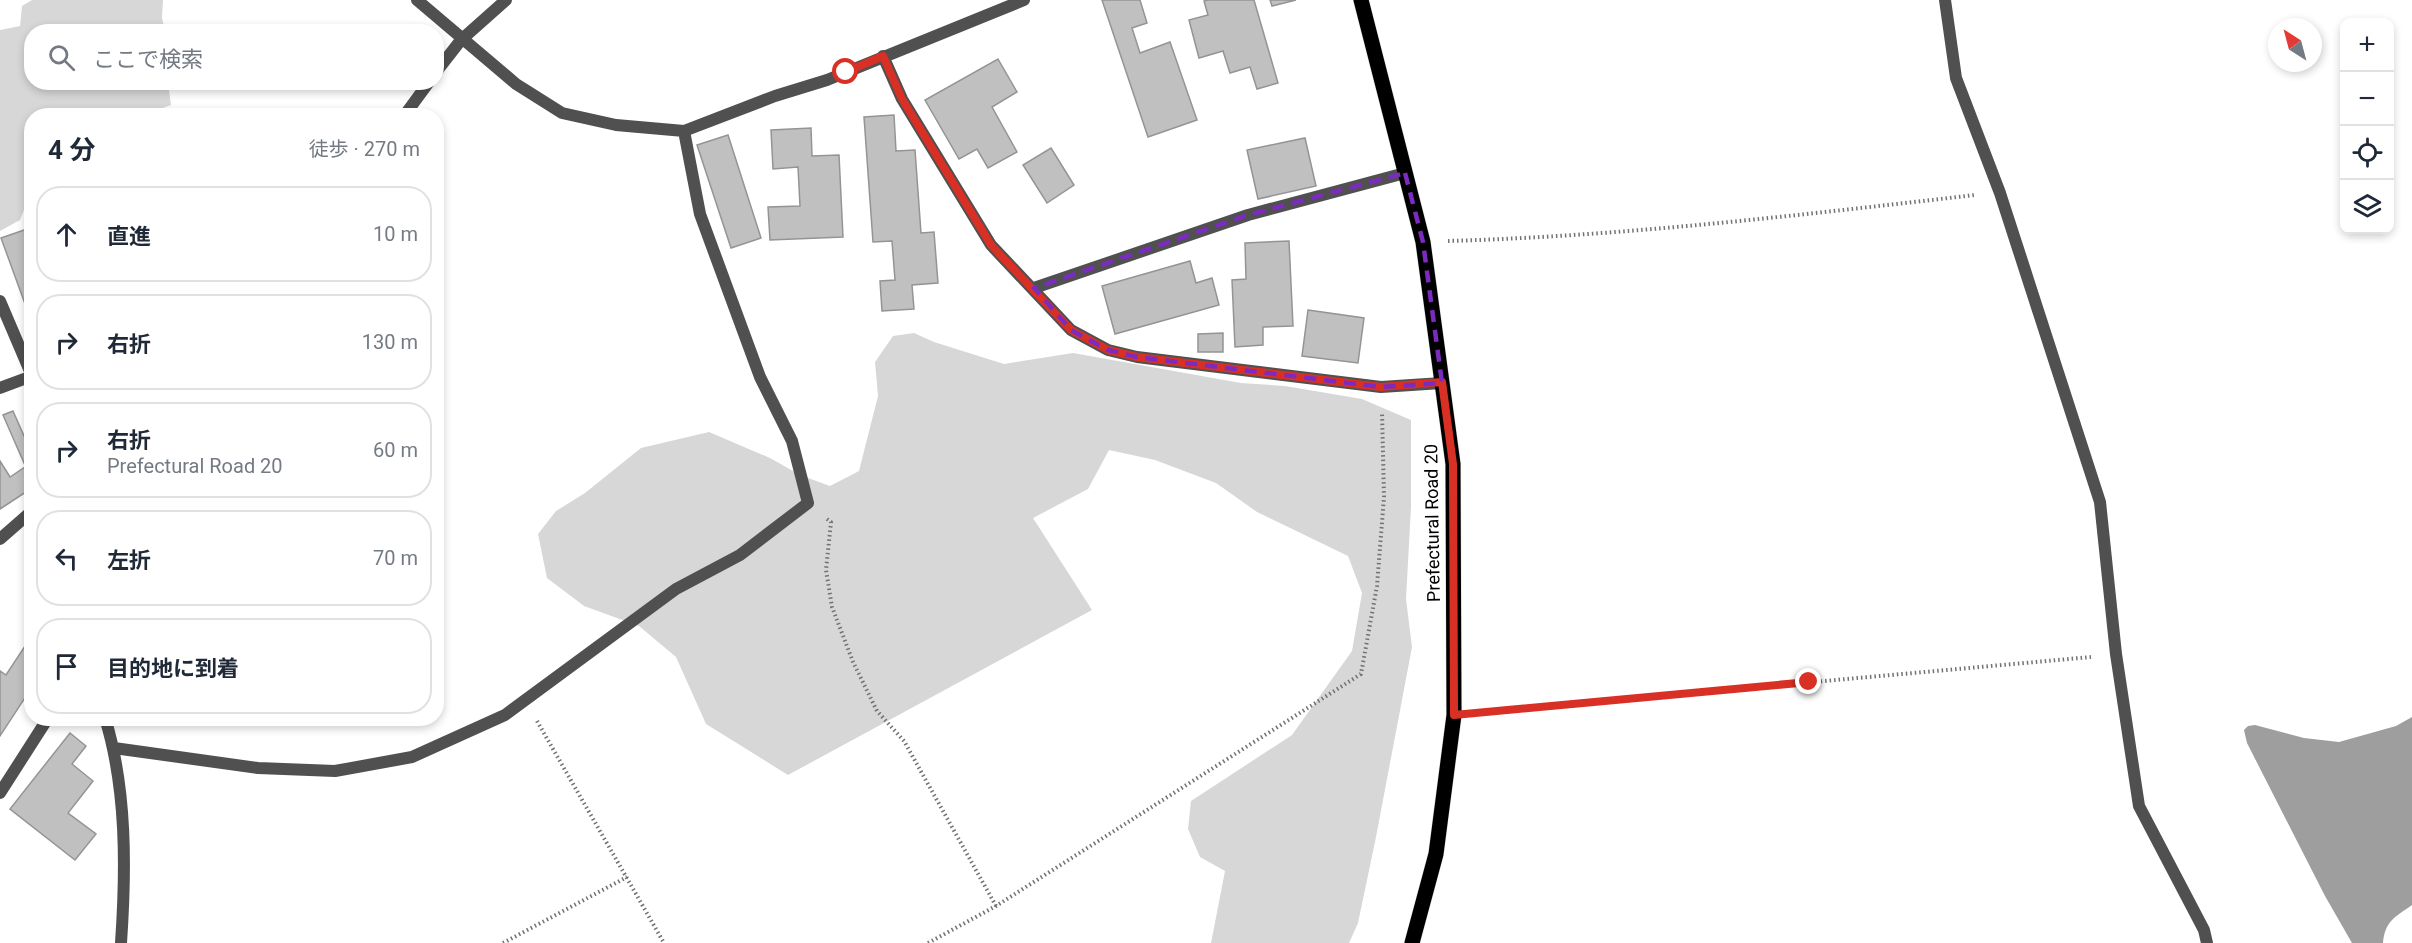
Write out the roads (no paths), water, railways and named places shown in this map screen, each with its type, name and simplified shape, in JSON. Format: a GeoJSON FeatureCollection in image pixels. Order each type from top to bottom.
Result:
{"type":"FeatureCollection","features":[{"type":"Feature","properties":{"kind":"main road","name":"Prefectural Road 20"},"geometry":{"type":"LineString","coordinates":[[1361,0],[1423,242],[1453,464],[1454,715],[1436,854],[1412,943]]}},
{"type":"Feature","properties":{"kind":"street"},"geometry":{"type":"LineString","coordinates":[[417,0],[443,24]]}},
{"type":"Feature","properties":{"kind":"street"},"geometry":{"type":"LineString","coordinates":[[444,62],[461,40],[506,0]]}},
{"type":"Feature","properties":{"kind":"street"},"geometry":{"type":"LineString","coordinates":[[444,25],[516,84],[562,113],[616,125],[684,131],[775,96],[827,80],[1024,0]]}},
{"type":"Feature","properties":{"kind":"street"},"geometry":{"type":"LineString","coordinates":[[1945,0],[1956,78],[2000,192],[2100,502],[2116,654],[2139,806],[2204,930],[2207,943]]}},
{"type":"Feature","properties":{"kind":"street"},"geometry":{"type":"LineString","coordinates":[[883,56],[902,99],[991,245],[1034,288],[1071,330],[1108,350],[1137,357],[1381,387],[1442,382]]}},
{"type":"Feature","properties":{"kind":"street"},"geometry":{"type":"LineString","coordinates":[[410,108],[423,90]]}},
{"type":"Feature","properties":{"kind":"street"},"geometry":{"type":"LineString","coordinates":[[114,748],[258,768],[335,771],[412,757],[505,715],[676,589],[740,555],[808,502],[792,441],[760,377],[700,214],[684,131]]}},
{"type":"Feature","properties":{"kind":"street"},"geometry":{"type":"LineString","coordinates":[[1034,288],[1248,215],[1406,173]]}},
{"type":"Feature","properties":{"kind":"street"},"geometry":{"type":"LineString","coordinates":[[0,301],[24,357]]}},
{"type":"Feature","properties":{"kind":"street"},"geometry":{"type":"LineString","coordinates":[[0,388],[24,379]]}},
{"type":"Feature","properties":{"kind":"street"},"geometry":{"type":"LineString","coordinates":[[0,539],[24,518]]}},
{"type":"Feature","properties":{"kind":"street"},"geometry":{"type":"LineString","coordinates":[[0,793],[43,726]]}},
{"type":"Feature","properties":{"kind":"street"},"geometry":{"type":"LineString","coordinates":[[107,726],[114,748],[122,822],[124,899],[121,943]]}}]}
